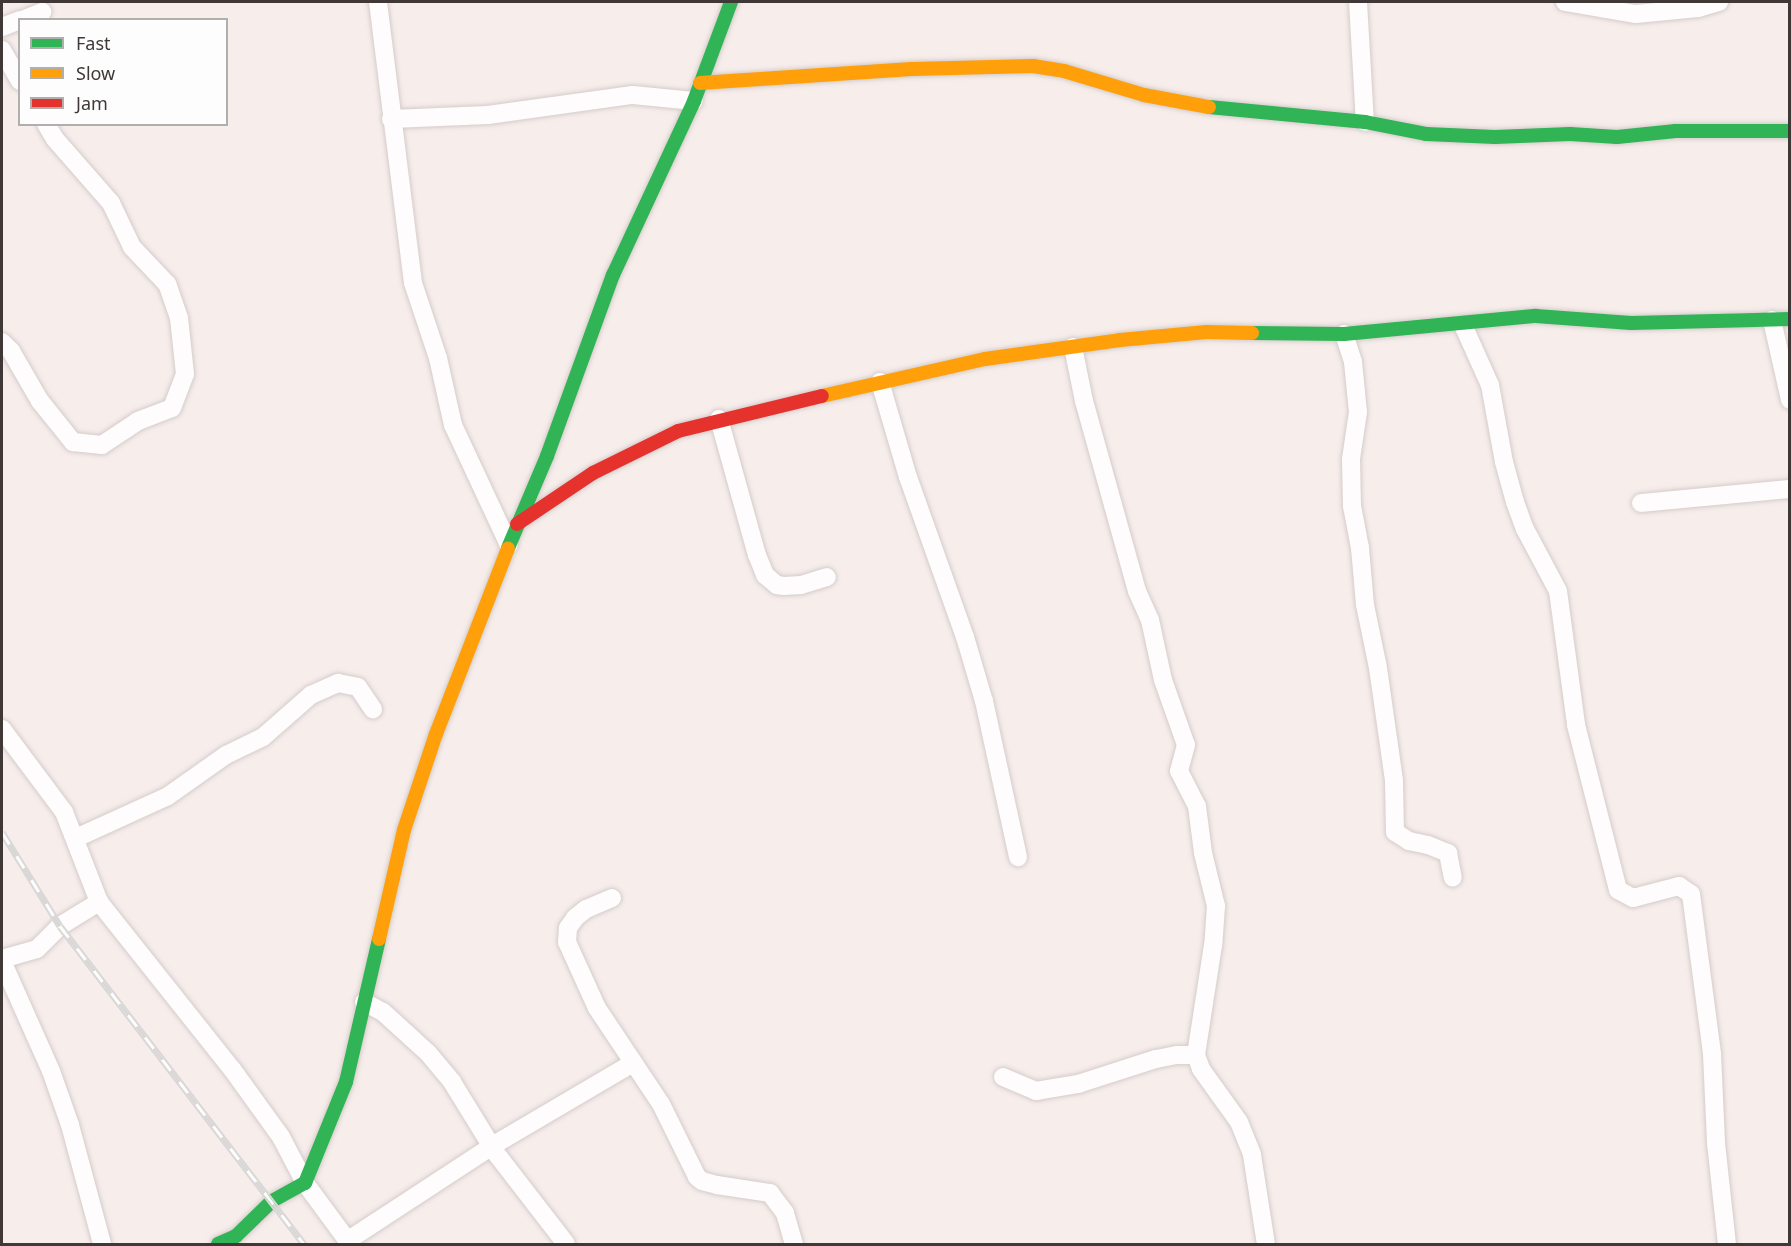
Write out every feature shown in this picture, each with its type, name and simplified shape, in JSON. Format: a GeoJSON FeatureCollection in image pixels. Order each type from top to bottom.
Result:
{"type":"FeatureCollection","features":[{"type":"Feature","properties":{"kind":"street"},"geometry":{"type":"LineString","coordinates":[[378,2],[413,283],[438,358],[453,425],[509,545]]}},
{"type":"Feature","properties":{"kind":"street"},"geometry":{"type":"LineString","coordinates":[[218,1245],[237,1236],[272,1201],[305,1183],[346,1082],[404,830],[436,734],[517,524],[547,456],[613,275],[694,101],[730,2]]}},
{"type":"Feature","properties":{"kind":"street"},"geometry":{"type":"LineString","coordinates":[[1358,2],[1365,122]]}},
{"type":"Feature","properties":{"kind":"street"},"geometry":{"type":"LineString","coordinates":[[1565,2],[1636,14],[1698,8],[1719,2]]}},
{"type":"Feature","properties":{"kind":"street"},"geometry":{"type":"LineString","coordinates":[[26,18],[42,12]]}},
{"type":"Feature","properties":{"kind":"street"},"geometry":{"type":"LineString","coordinates":[[2,27],[18,21]]}},
{"type":"Feature","properties":{"kind":"street"},"geometry":{"type":"LineString","coordinates":[[2,50],[18,78]]}},
{"type":"Feature","properties":{"kind":"street"},"geometry":{"type":"LineString","coordinates":[[700,83],[912,69],[1033,66],[1064,71],[1144,94],[1230,111],[1365,122],[1426,134],[1495,138],[1570,134],[1617,137],[1676,131],[1790,130]]}},
{"type":"Feature","properties":{"kind":"street"},"geometry":{"type":"LineString","coordinates":[[391,119],[488,115],[633,95],[694,101]]}},
{"type":"Feature","properties":{"kind":"street"},"geometry":{"type":"LineString","coordinates":[[2,342],[11,351],[40,401],[73,442],[102,445],[138,421],[172,408],[185,374],[179,318],[167,284],[132,247],[111,203],[55,139],[47,126]]}},
{"type":"Feature","properties":{"kind":"street"},"geometry":{"type":"LineString","coordinates":[[517,524],[594,473],[678,431],[719,418],[985,359],[1207,332],[1344,334],[1463,325],[1536,316],[1631,323],[1781,320],[1790,400]]}},
{"type":"Feature","properties":{"kind":"street"},"geometry":{"type":"LineString","coordinates":[[1463,325],[1490,385],[1504,462],[1515,502],[1558,591],[1576,725],[1618,890],[1633,898],[1679,886],[1690,894],[1712,1054],[1716,1143],[1727,1245]]}},
{"type":"Feature","properties":{"kind":"street"},"geometry":{"type":"LineString","coordinates":[[1344,334],[1353,362],[1358,412],[1351,459],[1352,506],[1360,548],[1365,605],[1378,668],[1394,781],[1395,832],[1409,842],[1428,845],[1448,853],[1453,878]]}},
{"type":"Feature","properties":{"kind":"street"},"geometry":{"type":"LineString","coordinates":[[1073,347],[1084,401],[1137,591],[1150,620],[1163,680],[1186,745],[1179,771],[1197,806],[1203,852],[1216,906],[1213,945],[1196,1055],[1201,1069],[1239,1122],[1252,1155],[1266,1245]]}},
{"type":"Feature","properties":{"kind":"street"},"geometry":{"type":"LineString","coordinates":[[880,382],[908,477],[965,637],[984,701],[1018,857]]}},
{"type":"Feature","properties":{"kind":"street"},"geometry":{"type":"LineString","coordinates":[[719,418],[757,555],[765,575],[777,585],[784,586],[801,585],[827,576]]}},
{"type":"Feature","properties":{"kind":"street"},"geometry":{"type":"LineString","coordinates":[[1641,503],[1790,489]]}},
{"type":"Feature","properties":{"kind":"street"},"geometry":{"type":"LineString","coordinates":[[76,838],[168,796],[226,755],[263,737],[311,695],[338,683],[358,687],[373,709]]}},
{"type":"Feature","properties":{"kind":"street"},"geometry":{"type":"LineString","coordinates":[[2,729],[64,812],[99,902],[239,1079],[281,1137],[305,1183],[349,1243],[492,1146],[633,1063]]}},
{"type":"Feature","properties":{"kind":"street"},"geometry":{"type":"LineString","coordinates":[[612,898],[593,905],[575,918],[568,928],[567,942],[597,1008],[661,1104],[697,1177],[702,1181],[717,1185],[770,1193],[785,1213],[794,1245]]}},
{"type":"Feature","properties":{"kind":"street"},"geometry":{"type":"LineString","coordinates":[[99,902],[60,926],[37,949],[2,960],[51,1071],[70,1125],[102,1245]]}},
{"type":"Feature","properties":{"kind":"street"},"geometry":{"type":"LineString","coordinates":[[364,1002],[383,1012],[428,1053],[452,1082],[492,1146],[566,1245]]}},
{"type":"Feature","properties":{"kind":"street"},"geometry":{"type":"LineString","coordinates":[[1003,1077],[1036,1091],[1078,1084],[1156,1059],[1177,1055],[1196,1055]]}},
{"type":"Feature","properties":{"kind":"railway"},"geometry":{"type":"LineString","coordinates":[[2,832],[60,926],[304,1244]]}},
{"type":"Feature","properties":{"kind":"traffic: fast"},"geometry":{"type":"LineString","coordinates":[[508,548],[547,456],[613,275],[694,101],[731,2]]}},
{"type":"Feature","properties":{"kind":"traffic: fast"},"geometry":{"type":"LineString","coordinates":[[1209,107],[1365,122],[1426,134],[1495,137],[1570,134],[1617,137],[1676,131],[1790,131]]}},
{"type":"Feature","properties":{"kind":"traffic: fast"},"geometry":{"type":"LineString","coordinates":[[1252,333],[1344,334],[1536,316],[1631,323],[1790,319]]}},
{"type":"Feature","properties":{"kind":"traffic: fast"},"geometry":{"type":"LineString","coordinates":[[218,1244],[236,1236],[272,1201],[305,1183],[346,1082],[379,939]]}},
{"type":"Feature","properties":{"kind":"traffic: slow"},"geometry":{"type":"LineString","coordinates":[[700,83],[912,69],[1033,66],[1064,71],[1144,95],[1209,107]]}},
{"type":"Feature","properties":{"kind":"traffic: slow"},"geometry":{"type":"LineString","coordinates":[[822,396],[985,359],[1120,340],[1207,332],[1252,333]]}},
{"type":"Feature","properties":{"kind":"traffic: slow"},"geometry":{"type":"LineString","coordinates":[[379,939],[404,830],[436,734],[508,548]]}},
{"type":"Feature","properties":{"kind":"traffic: jam"},"geometry":{"type":"LineString","coordinates":[[517,524],[593,473],[678,431],[822,396]]}}]}
